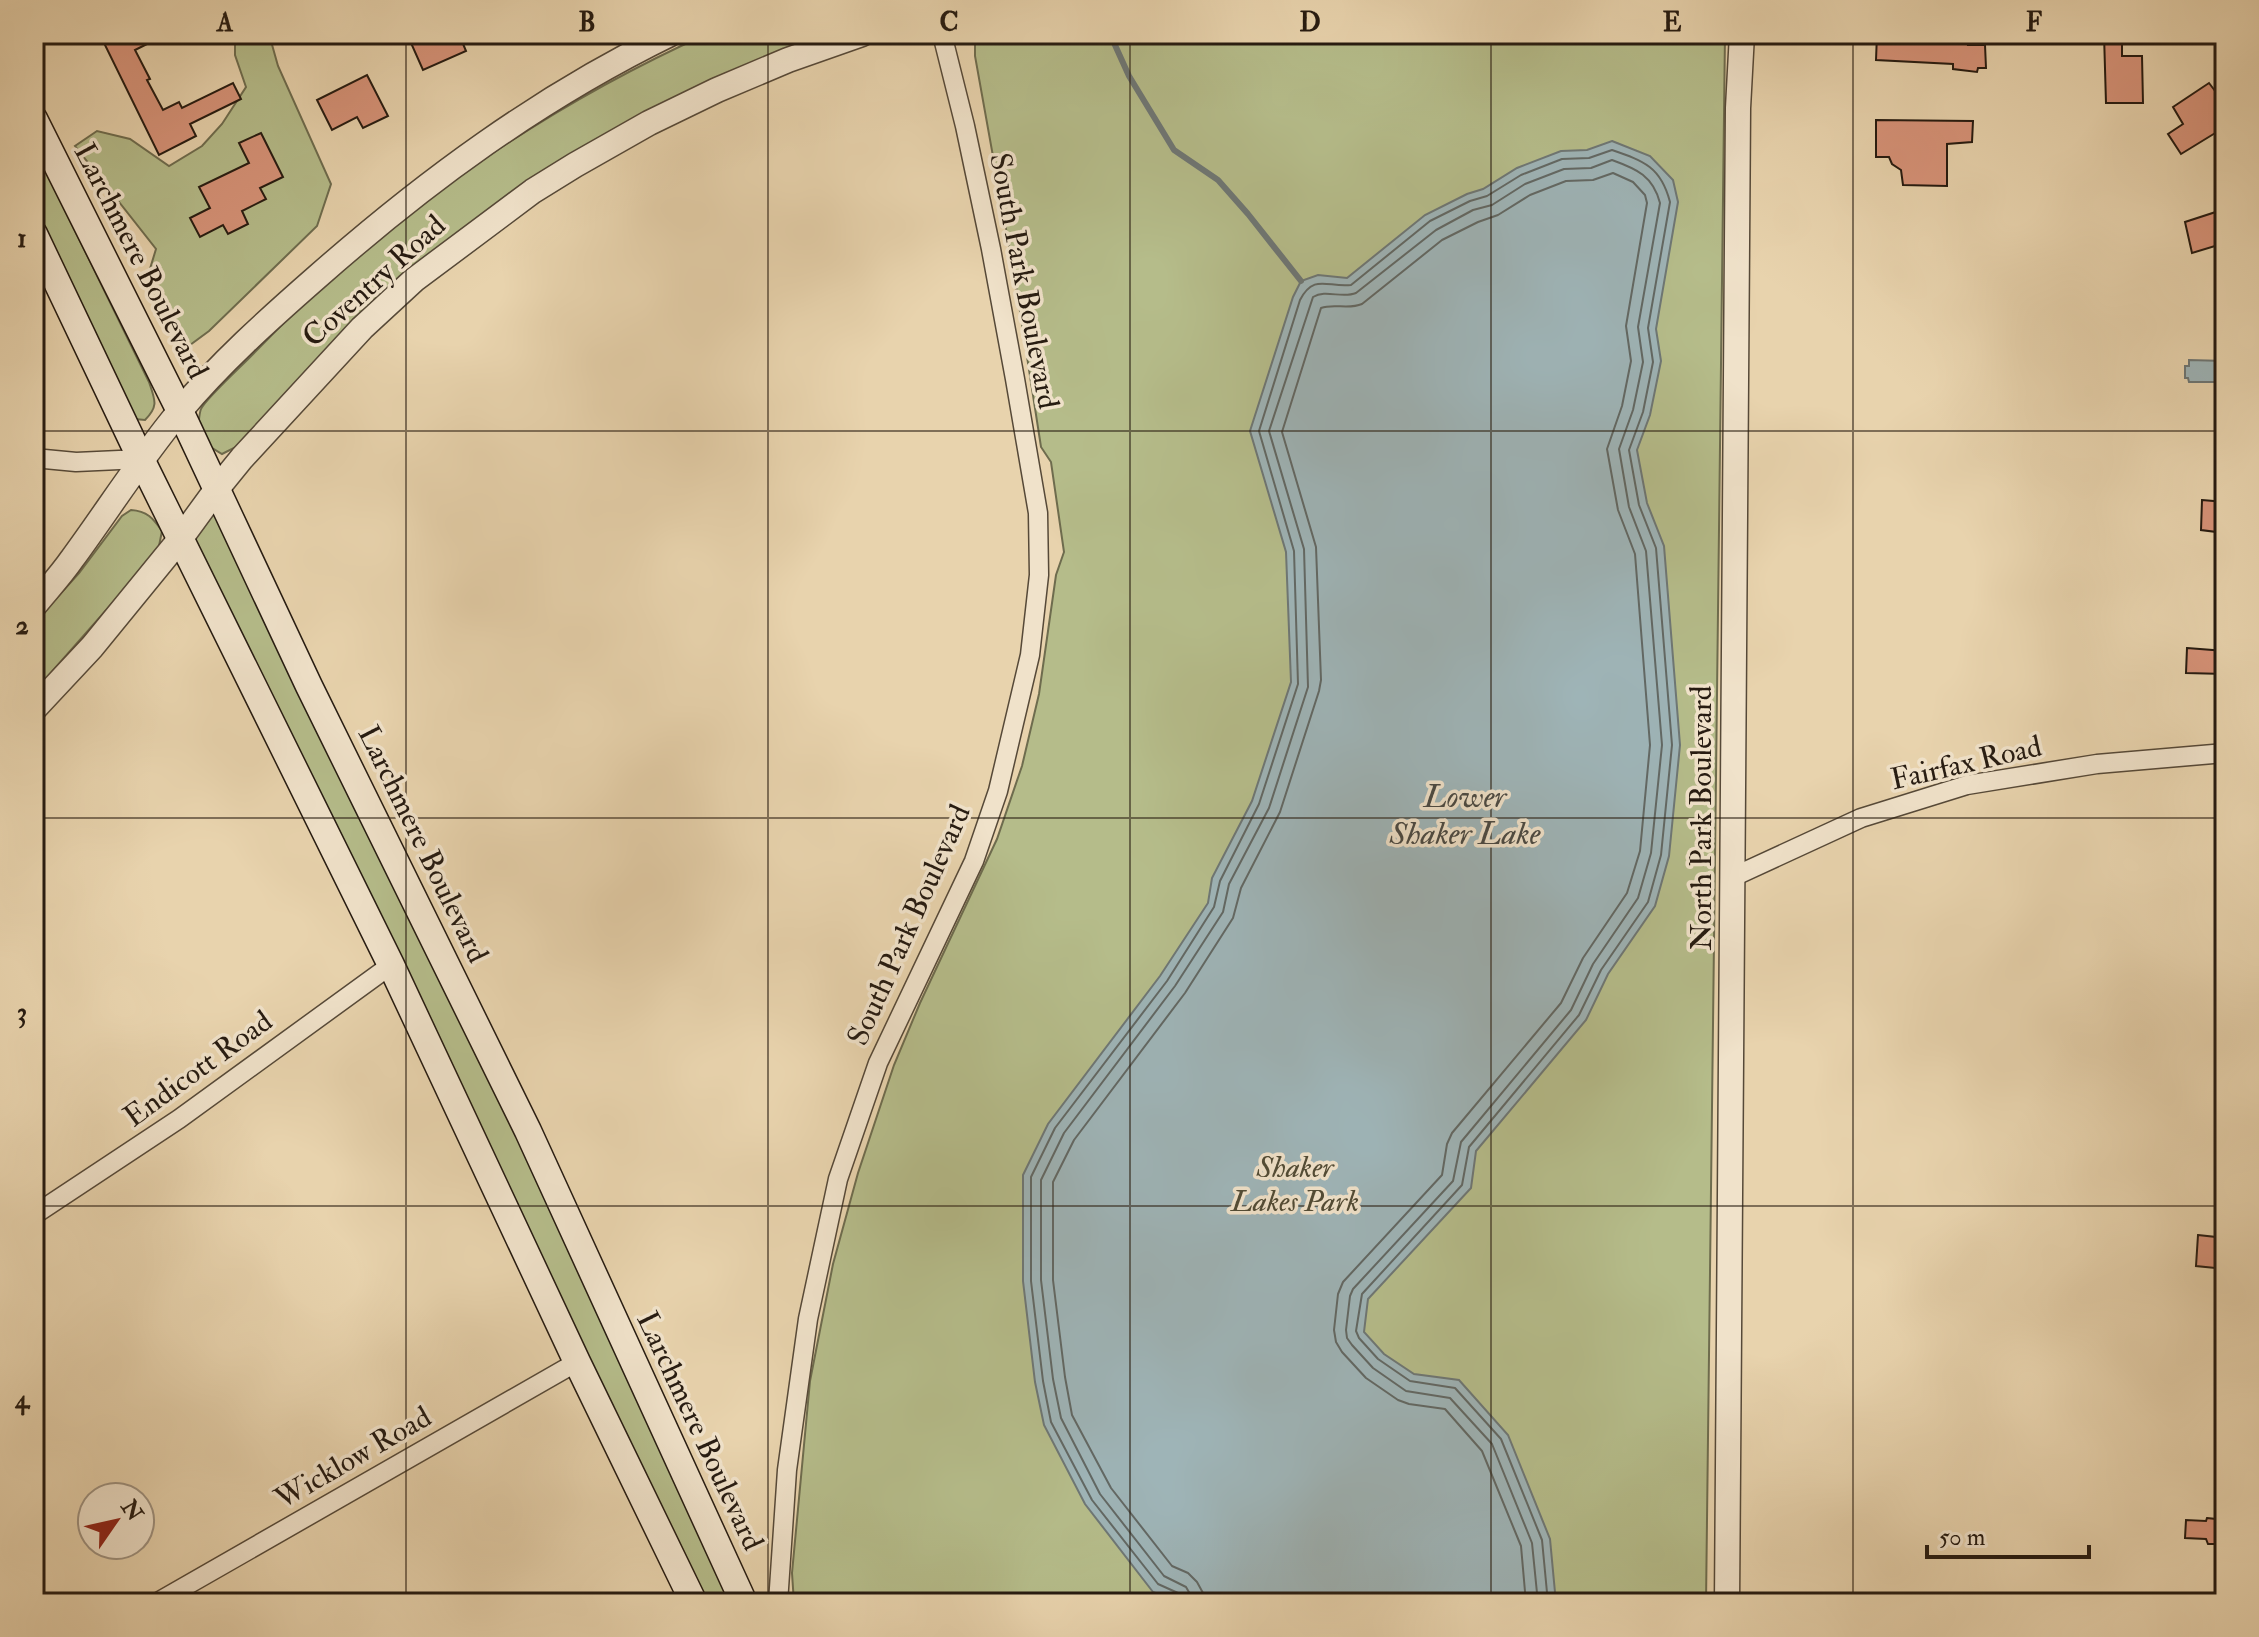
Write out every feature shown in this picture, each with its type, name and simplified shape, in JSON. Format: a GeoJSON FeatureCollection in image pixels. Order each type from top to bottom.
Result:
{"type":"FeatureCollection","features":[{"type":"Feature","properties":{"kind":"main road","name":"Larchmere Boulevard"},"geometry":{"type":"LineString","coordinates":[[34,119],[180,411],[309,686],[528,1131],[744,1603]]}},
{"type":"Feature","properties":{"kind":"main road"},"geometry":{"type":"LineString","coordinates":[[34,234],[141,459],[391,965],[694,1603]]}},
{"type":"Feature","properties":{"kind":"main road"},"geometry":{"type":"LineString","coordinates":[[672,1558],[711,1535]]}},
{"type":"Feature","properties":{"kind":"street","name":"Coventry Road"},"geometry":{"type":"LineString","coordinates":[[34,606],[71,562],[141,459],[180,411],[286,305],[374,227],[452,165],[569,88],[670,34]]}},
{"type":"Feature","properties":{"kind":"street","name":"Coventry Road"},"geometry":{"type":"LineString","coordinates":[[34,709],[92,647],[262,436],[362,328],[414,280],[509,208],[575,165],[649,123],[745,78],[862,34]]}},
{"type":"Feature","properties":{"kind":"street","name":"South Park Boulevard"},"geometry":{"type":"LineString","coordinates":[[778,1603],[787,1470],[805,1334],[838,1179],[878,1063],[974,861],[998,791],[1030,655],[1039,575],[1038,513],[1015,379],[972,157],[942,34]]}},
{"type":"Feature","properties":{"kind":"street","name":"North Park Boulevard"},"geometry":{"type":"LineString","coordinates":[[1727,1603],[1738,121],[1742,34]]}},
{"type":"Feature","properties":{"kind":"street"},"geometry":{"type":"LineString","coordinates":[[34,458],[76,462],[141,459]]}},
{"type":"Feature","properties":{"kind":"street","name":"Fairfax Road"},"geometry":{"type":"LineString","coordinates":[[1733,877],[1861,818],[1967,785],[2097,764],[2225,753]]}},
{"type":"Feature","properties":{"kind":"street","name":"Endicott Road"},"geometry":{"type":"LineString","coordinates":[[34,1215],[179,1119],[391,965]]}},
{"type":"Feature","properties":{"kind":"street","name":"Wicklow Road"},"geometry":{"type":"LineString","coordinates":[[156,1603],[577,1362]]}},
{"type":"Feature","properties":{"kind":"green space"},"geometry":{"type":"Polygon","coordinates":[[[235,34],[269,34],[278,66],[331,184],[317,226],[209,331],[190,345],[173,331],[159,312],[146,282],[156,249],[75,146],[97,131],[130,139],[169,166],[202,146],[222,124],[246,87],[235,55],[235,34]]]}},
{"type":"Feature","properties":{"kind":"green space"},"geometry":{"type":"Polygon","coordinates":[[[707,34],[827,34],[795,44],[721,78],[547,169],[236,447],[222,454],[209,446],[198,427],[204,404],[304,303],[356,257],[410,213],[523,133],[644,64],[707,34]]]}},
{"type":"Feature","properties":{"kind":"green space","name":"Shaker Lakes Park"},"geometry":{"type":"Polygon","coordinates":[[[980,34],[1725,34],[1706,1603],[794,1603],[792,1573],[810,1381],[833,1264],[858,1173],[894,1065],[997,839],[1022,766],[1039,694],[1056,575],[1064,552],[1051,462],[1041,447],[975,56],[975,41],[980,34]]]}},
{"type":"Feature","properties":{"kind":"green space"},"geometry":{"type":"Polygon","coordinates":[[[34,147],[149,382],[154,402],[145,420],[135,419],[34,221],[34,147]]]}},
{"type":"Feature","properties":{"kind":"green space"},"geometry":{"type":"Polygon","coordinates":[[[216,490],[744,1603],[694,1603],[181,538],[216,490]]]}},
{"type":"Feature","properties":{"kind":"green space"},"geometry":{"type":"Polygon","coordinates":[[[131,510],[145,514],[156,522],[162,531],[159,546],[34,692],[34,623],[79,573],[122,516],[131,510]]]}},
{"type":"Feature","properties":{"kind":"water","name":"Lower Shaker Lake"},"geometry":{"type":"Polygon","coordinates":[[[1612,141],[1650,156],[1673,180],[1678,202],[1656,329],[1661,361],[1650,415],[1637,450],[1647,503],[1664,546],[1680,745],[1669,856],[1655,906],[1608,974],[1586,1020],[1476,1151],[1471,1188],[1368,1299],[1364,1332],[1384,1354],[1414,1374],[1459,1380],[1508,1435],[1550,1539],[1556,1603],[1182,1603],[1153,1592],[1085,1504],[1044,1425],[1035,1382],[1023,1281],[1023,1175],[1048,1124],[1160,976],[1208,903],[1212,878],[1252,801],[1291,682],[1286,552],[1250,431],[1293,297],[1301,281],[1318,275],[1347,278],[1425,215],[1483,189],[1517,168],[1561,151],[1587,150],[1612,141]]]}},
{"type":"Feature","properties":{"kind":"water"},"geometry":{"type":"Polygon","coordinates":[[[2189,360],[2225,361],[2225,382],[2189,382],[2185,378],[2185,366],[2189,366],[2189,360]]]}},
{"type":"Feature","properties":{"kind":"building"},"geometry":{"type":"Polygon","coordinates":[[[121,34],[167,34],[135,50],[163,110],[179,102],[182,108],[233,83],[241,99],[190,124],[196,136],[159,155],[104,43],[121,34]]]}},
{"type":"Feature","properties":{"kind":"building"},"geometry":{"type":"Polygon","coordinates":[[[407,34],[459,34],[466,51],[423,70],[407,34]]]}},
{"type":"Feature","properties":{"kind":"building"},"geometry":{"type":"Polygon","coordinates":[[[1877,34],[1969,34],[1968,45],[1985,45],[1986,68],[1978,68],[1977,72],[1953,69],[1953,64],[1876,60],[1877,34]]]}},
{"type":"Feature","properties":{"kind":"building"},"geometry":{"type":"Polygon","coordinates":[[[2104,34],[2122,34],[2122,56],[2142,56],[2143,103],[2106,103],[2104,34]]]}},
{"type":"Feature","properties":{"kind":"building"},"geometry":{"type":"Polygon","coordinates":[[[367,75],[388,116],[363,128],[357,117],[332,130],[317,100],[367,75]]]}},
{"type":"Feature","properties":{"kind":"building"},"geometry":{"type":"Polygon","coordinates":[[[2209,83],[2225,104],[2225,127],[2181,154],[2168,134],[2183,124],[2173,107],[2209,83]]]}},
{"type":"Feature","properties":{"kind":"building"},"geometry":{"type":"Polygon","coordinates":[[[1876,120],[1973,121],[1972,142],[1947,144],[1947,186],[1903,185],[1901,170],[1892,164],[1889,157],[1876,157],[1876,120]]]}},
{"type":"Feature","properties":{"kind":"building"},"geometry":{"type":"Polygon","coordinates":[[[261,133],[283,177],[260,188],[266,199],[242,211],[248,224],[228,234],[223,225],[200,237],[190,218],[210,208],[199,187],[249,163],[239,143],[261,133]]]}},
{"type":"Feature","properties":{"kind":"building"},"geometry":{"type":"Polygon","coordinates":[[[2225,209],[2225,243],[2192,253],[2185,222],[2225,209]]]}},
{"type":"Feature","properties":{"kind":"building"},"geometry":{"type":"Polygon","coordinates":[[[2202,500],[2225,502],[2225,533],[2201,530],[2202,500]]]}},
{"type":"Feature","properties":{"kind":"building"},"geometry":{"type":"Polygon","coordinates":[[[2187,648],[2225,651],[2225,674],[2186,673],[2187,648]]]}},
{"type":"Feature","properties":{"kind":"building"},"geometry":{"type":"Polygon","coordinates":[[[2198,1235],[2225,1238],[2225,1269],[2196,1266],[2198,1235]]]}},
{"type":"Feature","properties":{"kind":"building"},"geometry":{"type":"Polygon","coordinates":[[[2207,1518],[2225,1520],[2225,1544],[2208,1544],[2206,1539],[2185,1538],[2186,1520],[2206,1521],[2207,1518]]]}},
{"type":"Feature","properties":{"kind":"waterway"},"geometry":{"type":"LineString","coordinates":[[1110,34],[1129,76],[1174,150],[1218,180],[1301,281]]}}]}
